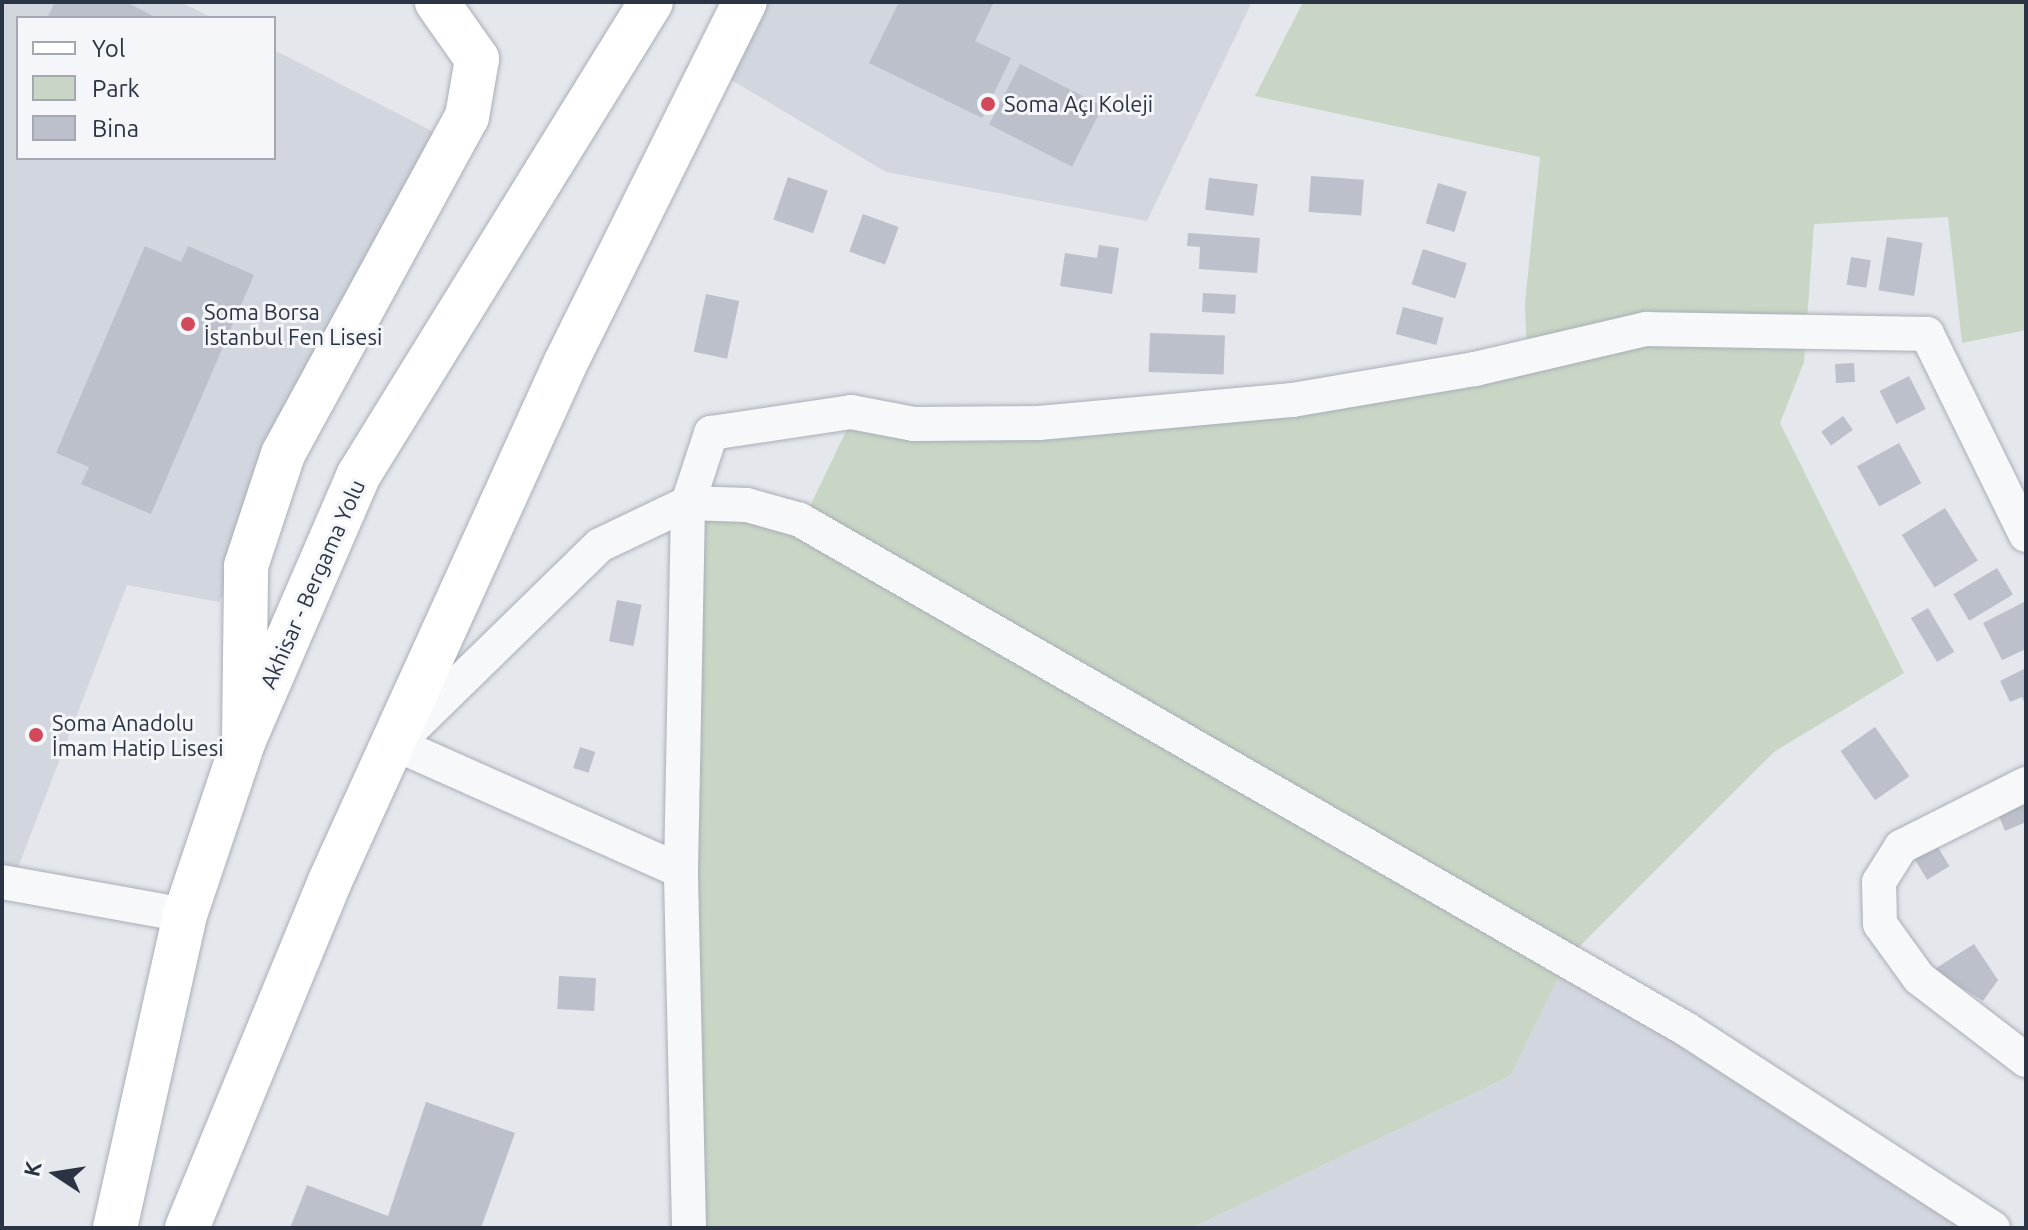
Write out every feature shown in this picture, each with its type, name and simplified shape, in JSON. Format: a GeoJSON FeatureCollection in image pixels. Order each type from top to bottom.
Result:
{"type":"FeatureCollection","features":[{"type":"Feature","properties":{"kind":"main road"},"geometry":{"type":"LineString","coordinates":[[244,740],[246,566],[283,454],[467,117],[477,59],[437,2]]}},
{"type":"Feature","properties":{"kind":"main road","name":"Akhisar - Bergama Yolu"},"geometry":{"type":"LineString","coordinates":[[115,1228],[185,915],[244,740],[358,476],[651,2]]}},
{"type":"Feature","properties":{"kind":"main road"},"geometry":{"type":"LineString","coordinates":[[187,1228],[330,881],[396,744],[566,362],[745,2]]}},
{"type":"Feature","properties":{"kind":"street"},"geometry":{"type":"LineString","coordinates":[[689,1228],[681,871],[688,503],[711,433],[851,412],[914,424],[1039,423],[1293,400],[1475,369],[1646,329],[1927,334],[2026,535]]}},
{"type":"Feature","properties":{"kind":"street"},"geometry":{"type":"LineString","coordinates":[[681,871],[396,744],[600,545],[688,503],[747,505],[800,520],[1686,1029],[1993,1228]]}},
{"type":"Feature","properties":{"kind":"street"},"geometry":{"type":"LineString","coordinates":[[2026,784],[1901,847],[1879,882],[1880,924],[1919,978],[2026,1060]]}},
{"type":"Feature","properties":{"kind":"street"},"geometry":{"type":"LineString","coordinates":[[2,882],[185,915]]}},
{"type":"Feature","properties":{"kind":"shaded area","name":"Soma Borsa İstanbul Fen Lisesi"},"geometry":{"type":"Polygon","coordinates":[[[2,2],[181,2],[208,16],[16,16],[16,160],[276,160],[276,51],[471,151],[219,602],[127,585],[10,888],[2,886],[2,2]]]}},
{"type":"Feature","properties":{"kind":"shaded area","name":"Soma Açı Koleji"},"geometry":{"type":"Polygon","coordinates":[[[764,2],[1252,2],[1147,221],[886,172],[721,74],[764,2]]]}},
{"type":"Feature","properties":{"kind":"shaded area"},"geometry":{"type":"Polygon","coordinates":[[[1565,965],[1984,1228],[1191,1228],[1510,1076],[1565,965]]]}},
{"type":"Feature","properties":{"kind":"green space"},"geometry":{"type":"Polygon","coordinates":[[[1303,2],[2026,2],[2026,330],[1962,343],[1948,217],[1814,224],[1804,362],[1780,423],[1904,673],[1774,752],[1569,957],[1510,1076],[1191,1228],[694,1228],[694,509],[800,527],[849,425],[912,430],[1527,361],[1525,303],[1540,157],[1255,96],[1303,2]]]}},
{"type":"Feature","properties":{"kind":"building"},"geometry":{"type":"Polygon","coordinates":[[[55,2],[126,2],[153,16],[48,16],[55,2]]]}},
{"type":"Feature","properties":{"kind":"building"},"geometry":{"type":"Polygon","coordinates":[[[899,2],[994,2],[975,41],[1011,58],[982,118],[869,63],[899,2]]]}},
{"type":"Feature","properties":{"kind":"building"},"geometry":{"type":"Polygon","coordinates":[[[1020,64],[1103,106],[1072,167],[989,125],[1020,64]]]}},
{"type":"Feature","properties":{"kind":"building"},"geometry":{"type":"Polygon","coordinates":[[[1311,176],[1364,180],[1361,216],[1308,212],[1311,176]]]}},
{"type":"Feature","properties":{"kind":"building"},"geometry":{"type":"Polygon","coordinates":[[[788,177],[828,191],[813,233],[773,220],[788,177]]]}},
{"type":"Feature","properties":{"kind":"building"},"geometry":{"type":"Polygon","coordinates":[[[1209,178],[1258,184],[1254,216],[1205,210],[1209,178]]]}},
{"type":"Feature","properties":{"kind":"building"},"geometry":{"type":"Polygon","coordinates":[[[1438,183],[1467,192],[1454,232],[1426,223],[1438,183]]]}},
{"type":"Feature","properties":{"kind":"building"},"geometry":{"type":"Polygon","coordinates":[[[863,214],[899,227],[885,265],[849,252],[863,214]]]}},
{"type":"Feature","properties":{"kind":"building"},"geometry":{"type":"Polygon","coordinates":[[[1188,233],[1260,238],[1257,273],[1199,269],[1200,247],[1187,246],[1188,233]]]}},
{"type":"Feature","properties":{"kind":"building"},"geometry":{"type":"Polygon","coordinates":[[[1887,237],[1923,243],[1914,296],[1879,290],[1887,237]]]}},
{"type":"Feature","properties":{"kind":"building"},"geometry":{"type":"Polygon","coordinates":[[[1099,245],[1119,248],[1112,294],[1060,286],[1065,253],[1097,258],[1099,245]]]}},
{"type":"Feature","properties":{"kind":"building"},"geometry":{"type":"Polygon","coordinates":[[[145,246],[181,262],[188,246],[254,275],[151,514],[81,484],[89,467],[56,453],[145,246]]]}},
{"type":"Feature","properties":{"kind":"building"},"geometry":{"type":"Polygon","coordinates":[[[1423,249],[1467,263],[1455,298],[1412,284],[1423,249]]]}},
{"type":"Feature","properties":{"kind":"building"},"geometry":{"type":"Polygon","coordinates":[[[1851,257],[1871,260],[1866,288],[1847,285],[1851,257]]]}},
{"type":"Feature","properties":{"kind":"building"},"geometry":{"type":"Polygon","coordinates":[[[1203,293],[1236,295],[1235,314],[1202,312],[1203,293]]]}},
{"type":"Feature","properties":{"kind":"building"},"geometry":{"type":"Polygon","coordinates":[[[706,294],[739,301],[727,359],[694,352],[706,294]]]}},
{"type":"Feature","properties":{"kind":"building"},"geometry":{"type":"Polygon","coordinates":[[[1403,307],[1444,318],[1436,345],[1396,334],[1403,307]]]}},
{"type":"Feature","properties":{"kind":"building"},"geometry":{"type":"Polygon","coordinates":[[[1150,333],[1225,336],[1224,375],[1149,372],[1150,333]]]}},
{"type":"Feature","properties":{"kind":"building"},"geometry":{"type":"Polygon","coordinates":[[[1854,363],[1855,382],[1836,383],[1835,364],[1854,363]]]}},
{"type":"Feature","properties":{"kind":"building"},"geometry":{"type":"Polygon","coordinates":[[[1909,376],[1926,409],[1896,424],[1880,391],[1909,376]]]}},
{"type":"Feature","properties":{"kind":"building"},"geometry":{"type":"Polygon","coordinates":[[[1843,416],[1853,430],[1831,446],[1821,432],[1843,416]]]}},
{"type":"Feature","properties":{"kind":"building"},"geometry":{"type":"Polygon","coordinates":[[[1899,443],[1921,483],[1879,507],[1857,466],[1899,443]]]}},
{"type":"Feature","properties":{"kind":"building"},"geometry":{"type":"Polygon","coordinates":[[[1945,508],[1978,561],[1935,588],[1902,535],[1945,508]]]}},
{"type":"Feature","properties":{"kind":"building"},"geometry":{"type":"Polygon","coordinates":[[[1997,568],[2013,595],[1969,621],[1953,594],[1997,568]]]}},
{"type":"Feature","properties":{"kind":"building"},"geometry":{"type":"Polygon","coordinates":[[[617,600],[642,605],[634,646],[609,641],[617,600]]]}},
{"type":"Feature","properties":{"kind":"building"},"geometry":{"type":"Polygon","coordinates":[[[2026,601],[2026,649],[2002,660],[1983,623],[2026,601]]]}},
{"type":"Feature","properties":{"kind":"building"},"geometry":{"type":"Polygon","coordinates":[[[1928,608],[1954,652],[1937,662],[1911,618],[1928,608]]]}},
{"type":"Feature","properties":{"kind":"building"},"geometry":{"type":"Polygon","coordinates":[[[2026,668],[2026,706],[2022,697],[2010,702],[2000,681],[2026,668]]]}},
{"type":"Feature","properties":{"kind":"building"},"geometry":{"type":"Polygon","coordinates":[[[1875,727],[1909,776],[1875,800],[1841,751],[1875,727]]]}},
{"type":"Feature","properties":{"kind":"building"},"geometry":{"type":"Polygon","coordinates":[[[580,747],[595,752],[588,773],[573,768],[580,747]]]}},
{"type":"Feature","properties":{"kind":"building"},"geometry":{"type":"Polygon","coordinates":[[[2026,799],[2026,822],[2005,831],[1997,811],[2026,799]]]}},
{"type":"Feature","properties":{"kind":"building"},"geometry":{"type":"Polygon","coordinates":[[[1936,844],[1949,866],[1927,880],[1914,857],[1936,844]]]}},
{"type":"Feature","properties":{"kind":"building"},"geometry":{"type":"Polygon","coordinates":[[[1974,944],[1998,980],[1983,1001],[1933,970],[1974,944]]]}},
{"type":"Feature","properties":{"kind":"building"},"geometry":{"type":"Polygon","coordinates":[[[559,976],[596,978],[594,1011],[557,1009],[559,976]]]}},
{"type":"Feature","properties":{"kind":"building"},"geometry":{"type":"Polygon","coordinates":[[[426,1102],[515,1133],[481,1228],[290,1228],[307,1185],[388,1216],[426,1102]]]}},
{"type":"Feature","properties":{"kind":"place","name":"Soma Açı Koleji"},"geometry":{"type":"Point","coordinates":[988,104]}},
{"type":"Feature","properties":{"kind":"place","name":"Soma Borsa İstanbul Fen Lisesi"},"geometry":{"type":"Point","coordinates":[188,324]}},
{"type":"Feature","properties":{"kind":"place","name":"Soma Anadolu İmam Hatip Lisesi"},"geometry":{"type":"Point","coordinates":[36,735]}}]}
